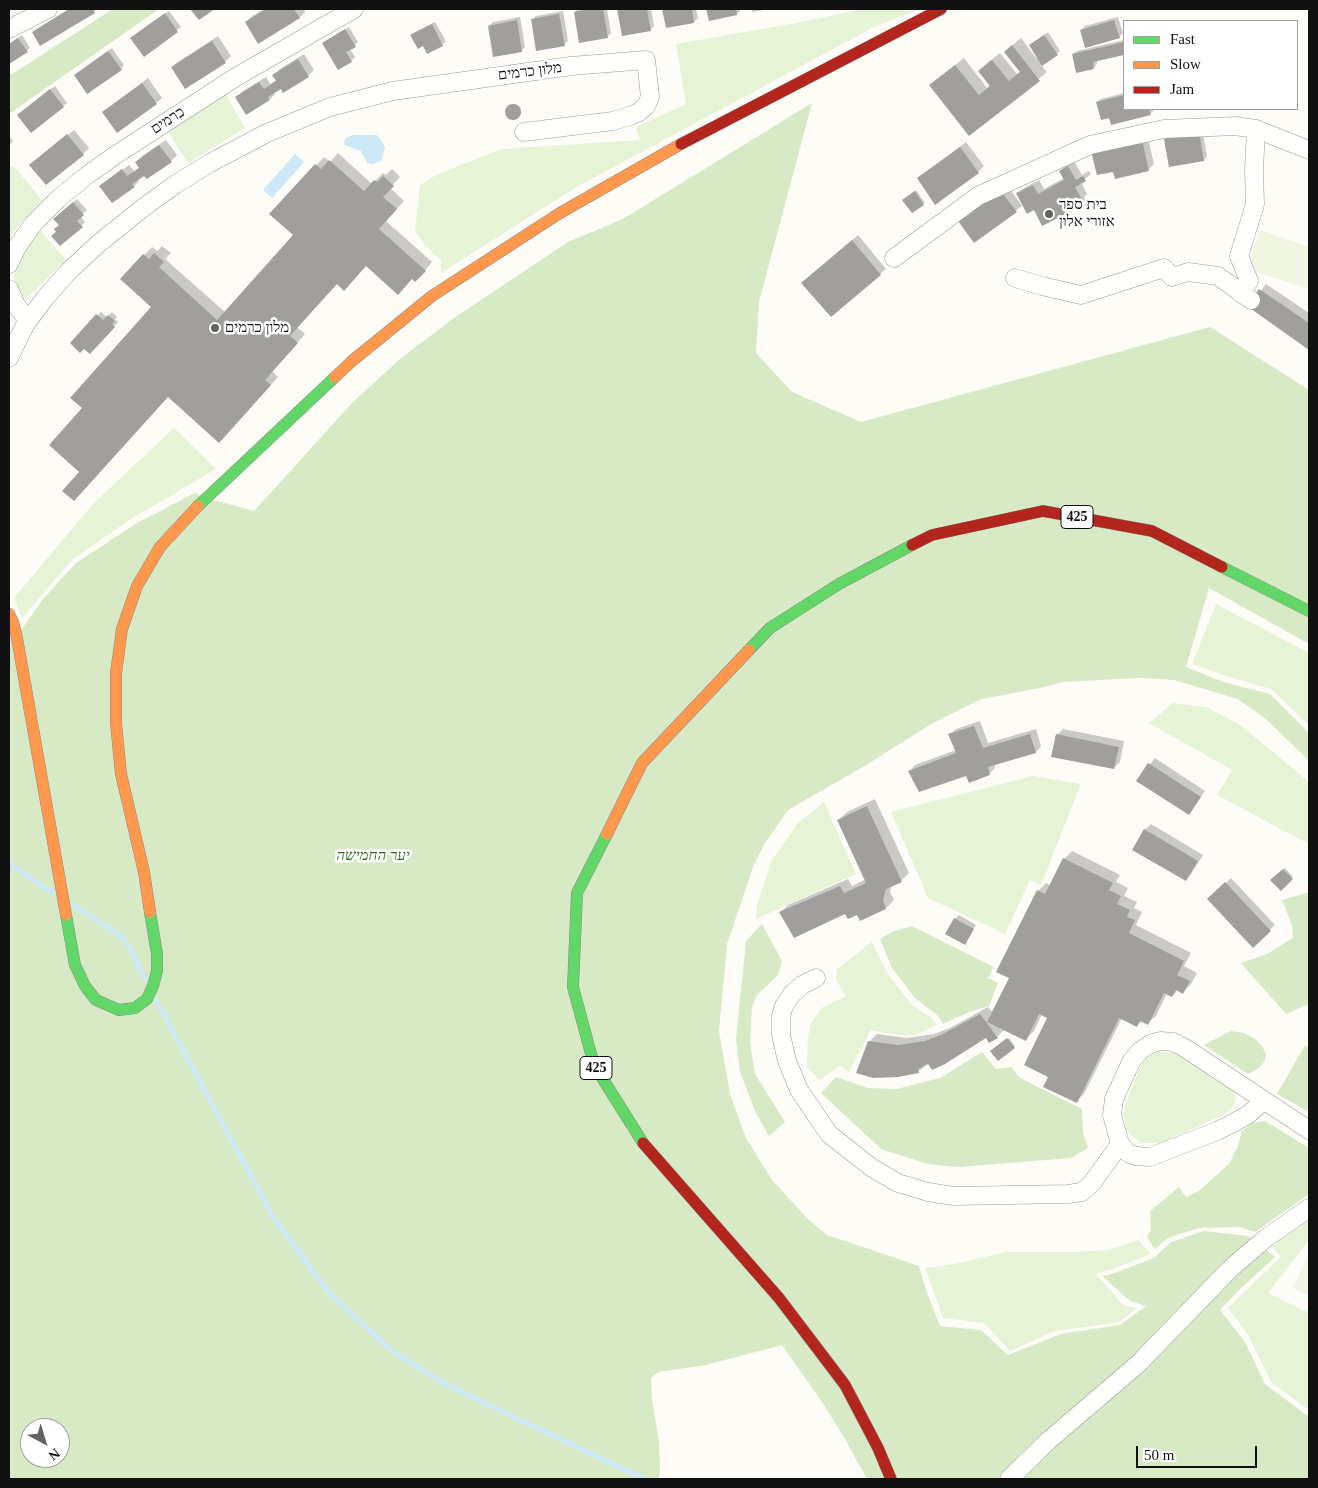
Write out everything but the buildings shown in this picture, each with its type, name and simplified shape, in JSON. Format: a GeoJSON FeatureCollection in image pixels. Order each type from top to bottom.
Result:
{"type":"FeatureCollection","features":[{"type":"Feature","properties":{"kind":"main road"},"geometry":{"type":"LineString","coordinates":[[9,614],[17,638],[75,965],[85,986],[96,1000],[119,1010],[135,1008],[147,1000],[154,986],[157,971],[157,954],[144,872],[121,774],[116,723],[116,673],[122,628],[137,586],[160,547],[195,508],[352,361],[432,296],[560,213],[682,143],[941,9]]}},
{"type":"Feature","properties":{"kind":"main road","name":"425"},"geometry":{"type":"LineString","coordinates":[[891,1479],[878,1448],[845,1384],[779,1298],[643,1142],[594,1065],[573,987],[577,893],[642,763],[770,628],[839,584],[932,535],[1043,511],[1152,531],[1309,611]]}},
{"type":"Feature","properties":{"kind":"street"},"geometry":{"type":"LineString","coordinates":[[9,29],[48,9]]}},
{"type":"Feature","properties":{"kind":"street","name":"כרמים"},"geometry":{"type":"LineString","coordinates":[[9,264],[17,247],[34,223],[58,199],[86,176],[236,77],[354,9]]}},
{"type":"Feature","properties":{"kind":"street","name":"מלון כרמים"},"geometry":{"type":"LineString","coordinates":[[9,358],[28,321],[45,298],[69,271],[98,244],[144,207],[210,163],[288,123],[351,101],[414,87],[580,65],[646,60],[650,98],[646,106],[639,112],[613,121],[524,132]]}},
{"type":"Feature","properties":{"kind":"street"},"geometry":{"type":"LineString","coordinates":[[894,258],[978,196],[1090,145],[1164,129],[1235,126],[1256,129],[1309,150]]}},
{"type":"Feature","properties":{"kind":"street"},"geometry":{"type":"LineString","coordinates":[[1015,278],[1080,295],[1164,268],[1172,277],[1188,272],[1218,276],[1246,296],[1249,281],[1238,256],[1255,204],[1256,129]]}},
{"type":"Feature","properties":{"kind":"street"},"geometry":{"type":"LineString","coordinates":[[9,289],[16,305],[28,321]]}},
{"type":"Feature","properties":{"kind":"street"},"geometry":{"type":"LineString","coordinates":[[816,978],[802,985],[792,994],[784,1006],[781,1016],[781,1035],[786,1061],[799,1090],[829,1134],[872,1168],[898,1183],[928,1192],[953,1196],[1068,1194],[1082,1192],[1092,1184],[1120,1144]]}},
{"type":"Feature","properties":{"kind":"street"},"geometry":{"type":"LineString","coordinates":[[1263,1101],[1249,1114],[1217,1131],[1150,1156],[1136,1156],[1128,1152],[1120,1144],[1112,1115],[1114,1098],[1131,1062],[1145,1047],[1161,1041],[1173,1042],[1186,1048],[1309,1130]]}},
{"type":"Feature","properties":{"kind":"street"},"geometry":{"type":"LineString","coordinates":[[1009,1479],[1061,1430],[1138,1364],[1230,1269],[1266,1238],[1309,1208]]}},
{"type":"Feature","properties":{"kind":"green space"},"geometry":{"type":"Polygon","coordinates":[[[113,9],[159,9],[9,114],[9,76],[113,9]]]}},
{"type":"Feature","properties":{"kind":"green space"},"geometry":{"type":"Polygon","coordinates":[[[863,9],[921,9],[874,27],[575,188],[441,273],[441,260],[426,246],[415,231],[420,185],[436,175],[501,149],[640,140],[636,127],[686,104],[676,44],[863,9]]]}},
{"type":"Feature","properties":{"kind":"green space"},"geometry":{"type":"Polygon","coordinates":[[[225,93],[245,128],[188,163],[166,129],[225,93]]]}},
{"type":"Feature","properties":{"kind":"green space","name":"יער החמישה"},"geometry":{"type":"Polygon","coordinates":[[[812,103],[759,302],[756,353],[792,392],[861,422],[1210,327],[1309,390],[1309,644],[1209,588],[1186,667],[1223,682],[1270,694],[1309,733],[1309,761],[1266,719],[1238,699],[1174,680],[1141,678],[1063,682],[981,699],[931,724],[868,764],[788,810],[765,843],[753,867],[727,944],[719,1031],[730,1094],[746,1138],[772,1180],[809,1220],[827,1235],[919,1266],[940,1326],[981,1330],[1008,1355],[1061,1334],[1120,1325],[1146,1306],[1130,1301],[1102,1276],[1154,1258],[1171,1242],[1204,1231],[1248,1236],[1275,1257],[1220,1310],[1245,1342],[1265,1384],[1309,1417],[1309,1479],[867,1479],[822,1402],[782,1345],[706,1365],[658,1372],[651,1378],[652,1399],[659,1441],[660,1472],[658,1479],[9,1479],[9,639],[21,630],[43,599],[76,563],[137,523],[195,493],[254,511],[353,402],[400,359],[454,318],[568,242],[623,219],[812,103]]]}},
{"type":"Feature","properties":{"kind":"green space"},"geometry":{"type":"Polygon","coordinates":[[[13,165],[42,200],[9,239],[9,168],[13,165]]]}},
{"type":"Feature","properties":{"kind":"green space"},"geometry":{"type":"Polygon","coordinates":[[[39,229],[66,260],[26,299],[22,297],[17,289],[14,279],[15,270],[23,251],[39,229]]]}},
{"type":"Feature","properties":{"kind":"green space"},"geometry":{"type":"Polygon","coordinates":[[[1260,230],[1309,247],[1309,289],[1247,269],[1260,230]]]}},
{"type":"Feature","properties":{"kind":"green space"},"geometry":{"type":"Polygon","coordinates":[[[174,428],[216,469],[129,520],[72,560],[22,618],[14,598],[93,504],[174,428]]]}},
{"type":"Feature","properties":{"kind":"green space"},"geometry":{"type":"Polygon","coordinates":[[[1216,604],[1309,653],[1309,725],[1271,689],[1192,664],[1216,604]]]}},
{"type":"Feature","properties":{"kind":"green space"},"geometry":{"type":"Polygon","coordinates":[[[1173,703],[1206,707],[1239,724],[1309,782],[1309,844],[1217,795],[1232,770],[1149,723],[1173,703]]]}},
{"type":"Feature","properties":{"kind":"green space"},"geometry":{"type":"Polygon","coordinates":[[[1033,776],[1081,784],[1041,885],[1030,880],[1005,934],[928,898],[891,812],[1033,776]]]}},
{"type":"Feature","properties":{"kind":"green space"},"geometry":{"type":"Polygon","coordinates":[[[824,802],[856,874],[756,919],[757,905],[772,860],[798,823],[824,802]]]}},
{"type":"Feature","properties":{"kind":"green space"},"geometry":{"type":"Polygon","coordinates":[[[1309,892],[1309,1004],[1286,1014],[1241,963],[1267,954],[1293,938],[1292,925],[1282,900],[1309,892]]]}},
{"type":"Feature","properties":{"kind":"green space"},"geometry":{"type":"Polygon","coordinates":[[[762,924],[782,961],[778,975],[756,996],[752,1008],[750,1042],[755,1074],[785,1122],[769,1136],[755,1111],[740,1072],[736,1039],[746,941],[762,924]]]}},
{"type":"Feature","properties":{"kind":"green space"},"geometry":{"type":"Polygon","coordinates":[[[912,926],[994,967],[988,978],[998,983],[989,1006],[969,1012],[943,1024],[938,1016],[915,998],[892,968],[880,939],[892,932],[912,926]]]}},
{"type":"Feature","properties":{"kind":"green space"},"geometry":{"type":"Polygon","coordinates":[[[872,942],[887,973],[911,1004],[930,1017],[937,1025],[914,1035],[897,1035],[871,1030],[849,1072],[840,1066],[819,1080],[807,1066],[808,1036],[811,1023],[823,1007],[846,996],[836,980],[837,969],[872,942]]]}},
{"type":"Feature","properties":{"kind":"green space"},"geometry":{"type":"Polygon","coordinates":[[[1231,1031],[1244,1033],[1255,1039],[1262,1046],[1266,1054],[1265,1061],[1259,1068],[1248,1074],[1204,1045],[1231,1031]]]}},
{"type":"Feature","properties":{"kind":"green space"},"geometry":{"type":"Polygon","coordinates":[[[1305,1045],[1309,1048],[1309,1112],[1277,1094],[1305,1045]]]}},
{"type":"Feature","properties":{"kind":"green space"},"geometry":{"type":"Polygon","coordinates":[[[982,1052],[996,1069],[1011,1067],[1020,1078],[1082,1109],[1083,1132],[1088,1148],[1071,1158],[958,1167],[928,1164],[881,1149],[821,1093],[836,1077],[868,1088],[897,1089],[940,1078],[982,1052]]]}},
{"type":"Feature","properties":{"kind":"green space"},"geometry":{"type":"Polygon","coordinates":[[[1156,1053],[1180,1054],[1223,1085],[1231,1088],[1236,1097],[1234,1105],[1223,1115],[1161,1143],[1141,1143],[1127,1130],[1123,1116],[1125,1104],[1140,1067],[1146,1059],[1156,1053]]]}},
{"type":"Feature","properties":{"kind":"green space"},"geometry":{"type":"Polygon","coordinates":[[[1265,1121],[1309,1148],[1309,1194],[1255,1232],[1240,1227],[1198,1228],[1168,1238],[1155,1249],[1147,1237],[1151,1230],[1150,1211],[1179,1187],[1186,1197],[1199,1191],[1229,1164],[1238,1146],[1242,1131],[1252,1123],[1265,1121]]]}},
{"type":"Feature","properties":{"kind":"green space"},"geometry":{"type":"Polygon","coordinates":[[[1309,1220],[1309,1240],[1268,1293],[1309,1313],[1309,1410],[1271,1382],[1248,1335],[1228,1308],[1281,1257],[1271,1245],[1309,1220]]]}},
{"type":"Feature","properties":{"kind":"green space"},"geometry":{"type":"Polygon","coordinates":[[[1139,1240],[1150,1254],[1096,1274],[1124,1306],[1137,1308],[1119,1322],[1055,1331],[1010,1351],[984,1323],[943,1318],[925,1268],[950,1265],[1006,1252],[1109,1250],[1139,1240]]]}},
{"type":"Feature","properties":{"kind":"green space"},"geometry":{"type":"Polygon","coordinates":[[[1309,1254],[1309,1296],[1293,1288],[1309,1254]]]}},
{"type":"Feature","properties":{"kind":"water"},"geometry":{"type":"Polygon","coordinates":[[[352,135],[377,135],[385,149],[381,161],[372,164],[367,163],[361,151],[345,145],[345,139],[352,135]]]}},
{"type":"Feature","properties":{"kind":"water"},"geometry":{"type":"Polygon","coordinates":[[[295,154],[304,162],[272,198],[263,190],[295,154]]]}},
{"type":"Feature","properties":{"kind":"waterway"},"geometry":{"type":"LineString","coordinates":[[9,864],[53,893]]}},
{"type":"Feature","properties":{"kind":"waterway"},"geometry":{"type":"LineString","coordinates":[[73,905],[124,938],[145,979]]}},
{"type":"Feature","properties":{"kind":"waterway"},"geometry":{"type":"LineString","coordinates":[[156,1000],[273,1217],[329,1293],[391,1350],[443,1383],[644,1479]]}},
{"type":"Feature","properties":{"kind":"traffic: fast"},"geometry":{"type":"LineString","coordinates":[[198,506],[335,377]]}},
{"type":"Feature","properties":{"kind":"traffic: fast"},"geometry":{"type":"LineString","coordinates":[[749,650],[770,628],[839,584],[912,545]]}},
{"type":"Feature","properties":{"kind":"traffic: fast"},"geometry":{"type":"LineString","coordinates":[[1222,567],[1309,611]]}},
{"type":"Feature","properties":{"kind":"traffic: fast"},"geometry":{"type":"LineString","coordinates":[[607,834],[577,893],[573,987],[594,1065],[643,1143]]}},
{"type":"Feature","properties":{"kind":"traffic: fast"},"geometry":{"type":"LineString","coordinates":[[66,915],[75,965],[85,986],[96,1000],[119,1010],[135,1008],[147,999],[153,986],[157,971],[157,954],[150,912]]}},
{"type":"Feature","properties":{"kind":"traffic: slow"},"geometry":{"type":"LineString","coordinates":[[335,377],[432,296],[560,213],[681,144]]}},
{"type":"Feature","properties":{"kind":"traffic: slow"},"geometry":{"type":"LineString","coordinates":[[150,912],[144,872],[121,774],[116,723],[116,673],[122,629],[137,586],[160,547],[198,506]]}},
{"type":"Feature","properties":{"kind":"traffic: slow"},"geometry":{"type":"LineString","coordinates":[[9,614],[17,638],[66,915]]}},
{"type":"Feature","properties":{"kind":"traffic: slow"},"geometry":{"type":"LineString","coordinates":[[607,834],[642,763],[749,650]]}},
{"type":"Feature","properties":{"kind":"traffic: jam"},"geometry":{"type":"LineString","coordinates":[[681,144],[941,9]]}},
{"type":"Feature","properties":{"kind":"traffic: jam"},"geometry":{"type":"LineString","coordinates":[[912,545],[932,535],[1043,511],[1152,531],[1222,567]]}},
{"type":"Feature","properties":{"kind":"traffic: jam"},"geometry":{"type":"LineString","coordinates":[[643,1143],[779,1298],[845,1385],[878,1448],[891,1479]]}},
{"type":"Feature","properties":{"kind":"place","name":"בית ספר אזורי אלון"},"geometry":{"type":"Point","coordinates":[1049,214]}},
{"type":"Feature","properties":{"kind":"place","name":"מלון כרמים"},"geometry":{"type":"Point","coordinates":[215,328]}}]}
